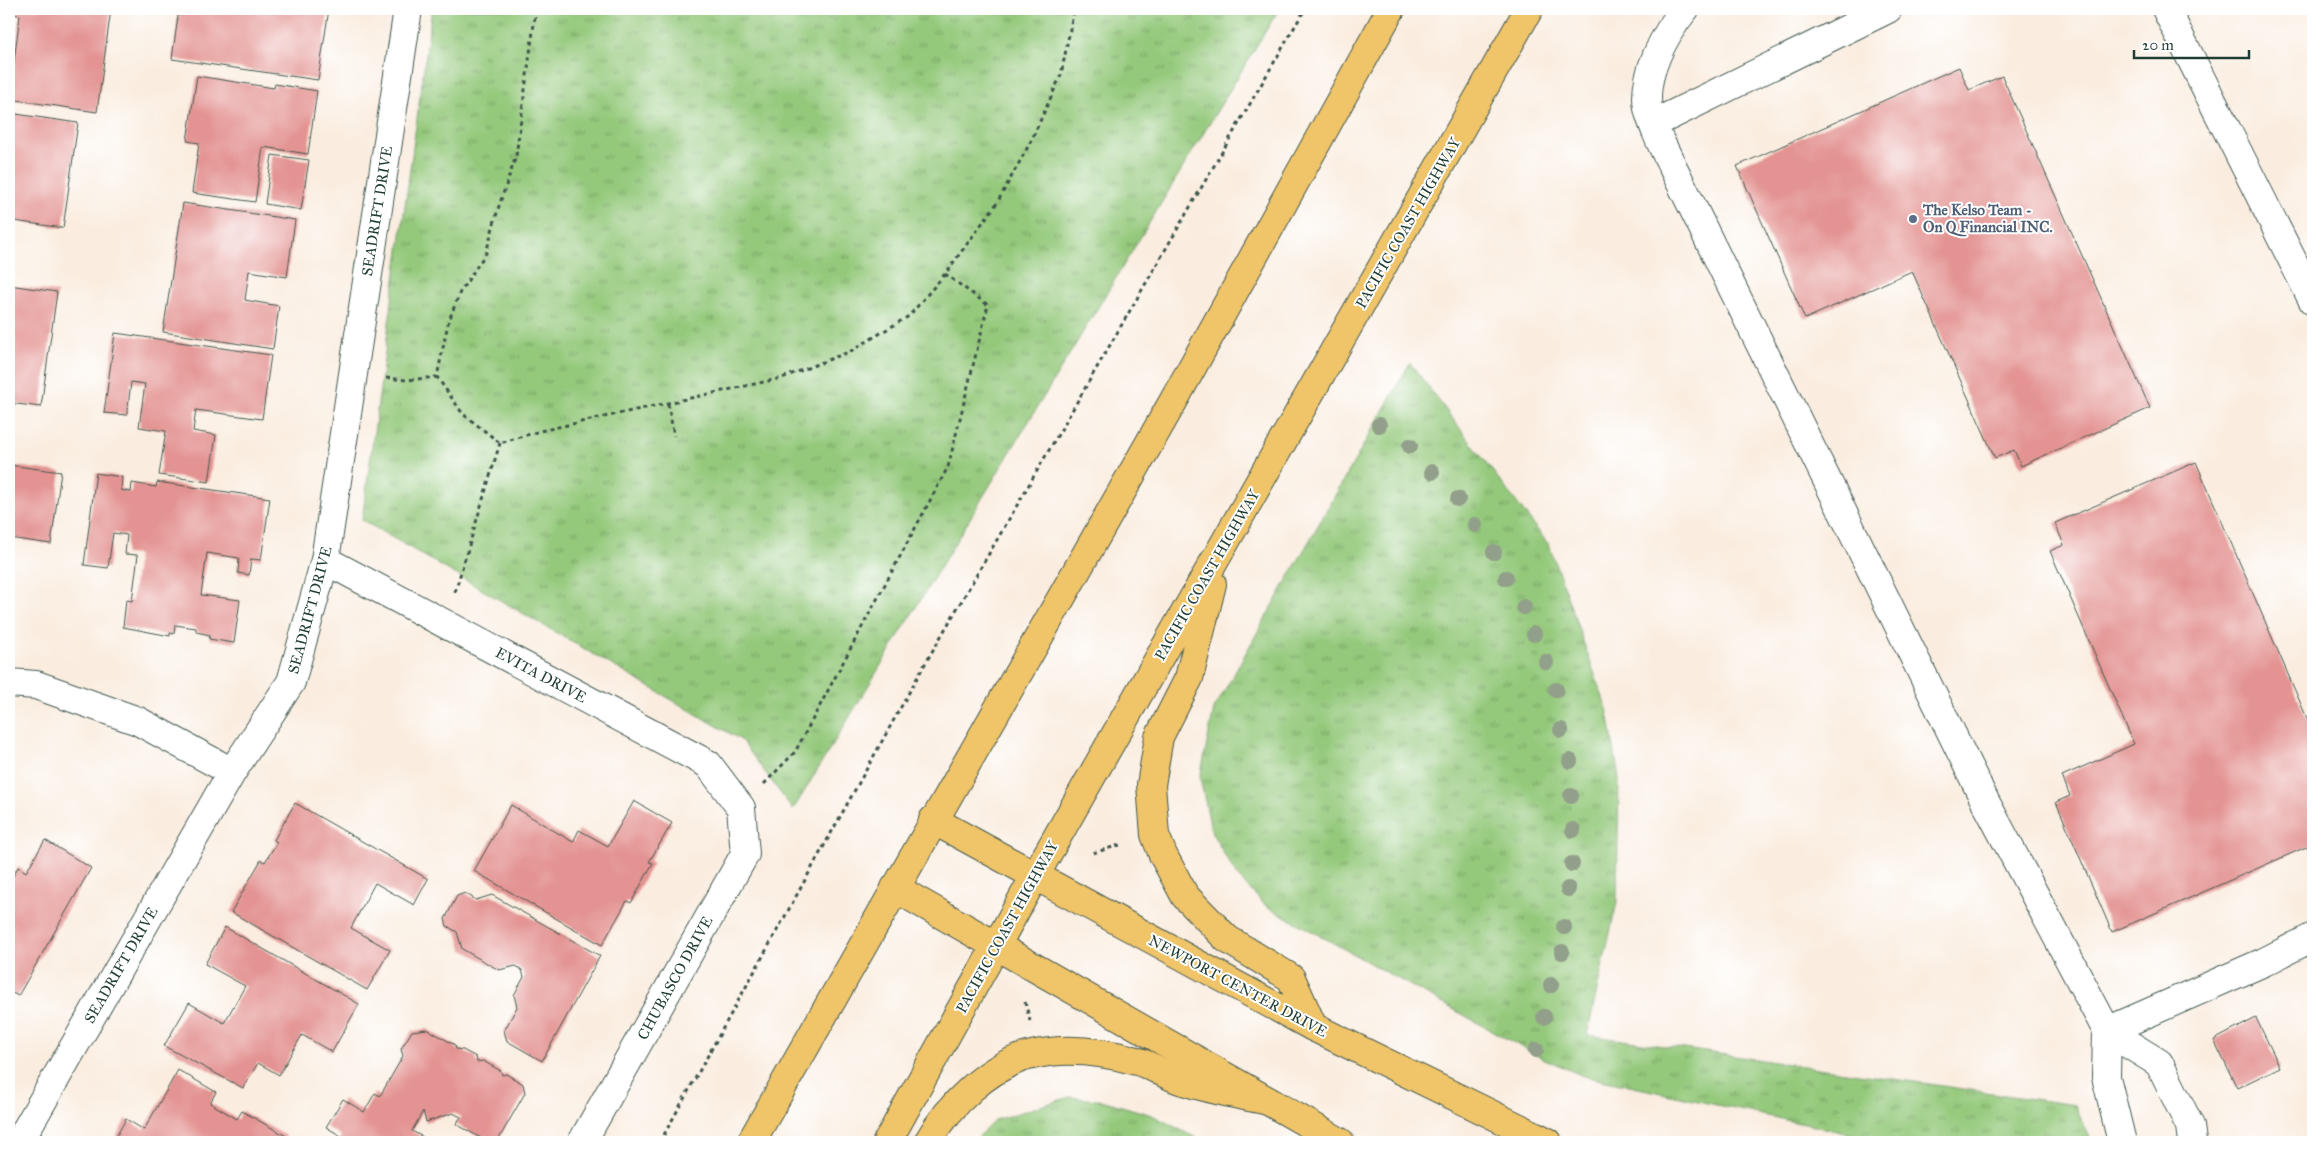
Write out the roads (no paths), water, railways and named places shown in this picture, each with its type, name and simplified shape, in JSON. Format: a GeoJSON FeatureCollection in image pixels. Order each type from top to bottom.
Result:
{"type":"FeatureCollection","features":[{"type":"Feature","properties":{"kind":"main road"},"geometry":{"type":"LineString","coordinates":[[750,1142],[1174,400],[1391,9]]}},
{"type":"Feature","properties":{"kind":"main road","name":"PACIFIC COAST HIGHWAY"},"geometry":{"type":"LineString","coordinates":[[887,1142],[996,944],[1529,9]]}},
{"type":"Feature","properties":{"kind":"main road"},"geometry":{"type":"LineString","coordinates":[[1219,553],[1189,678],[1159,737],[1151,785],[1155,835],[1162,854],[1185,896],[1227,939],[1291,978],[1313,1027]]}},
{"type":"Feature","properties":{"kind":"main road","name":"NEWPORT CENTER DRIVE"},"geometry":{"type":"LineString","coordinates":[[933,820],[1036,874],[1085,904],[1313,1027],[1548,1142]]}},
{"type":"Feature","properties":{"kind":"main road"},"geometry":{"type":"LineString","coordinates":[[895,888],[1340,1142]]}},
{"type":"Feature","properties":{"kind":"main road"},"geometry":{"type":"LineString","coordinates":[[928,1142],[940,1121],[976,1083],[1019,1059],[1033,1054],[1088,1051],[1139,1062],[1183,1081],[1268,1102]]}},
{"type":"Feature","properties":{"kind":"street","name":"SEADRIFT DRIVE"},"geometry":{"type":"LineString","coordinates":[[19,1142],[232,772],[291,682],[325,560],[408,9]]}},
{"type":"Feature","properties":{"kind":"street"},"geometry":{"type":"LineString","coordinates":[[1685,9],[1674,22],[1651,69],[1648,107],[1653,124],[1663,149],[1980,792],[2106,1031],[2106,1077],[2122,1142]]}},
{"type":"Feature","properties":{"kind":"street"},"geometry":{"type":"LineString","coordinates":[[1653,124],[1888,9]]}},
{"type":"Feature","properties":{"kind":"street"},"geometry":{"type":"LineString","coordinates":[[2166,9],[2313,301]]}},
{"type":"Feature","properties":{"kind":"street","name":"EVITA DRIVE"},"geometry":{"type":"LineString","coordinates":[[325,560],[708,764],[741,808]]}},
{"type":"Feature","properties":{"kind":"street"},"geometry":{"type":"LineString","coordinates":[[9,683],[36,685],[138,721],[232,772]]}},
{"type":"Feature","properties":{"kind":"street","name":"CHUBASCO DRIVE"},"geometry":{"type":"LineString","coordinates":[[582,1142],[745,854],[741,808]]}},
{"type":"Feature","properties":{"kind":"street"},"geometry":{"type":"LineString","coordinates":[[2106,1031],[2264,962],[2313,937]]}},
{"type":"Feature","properties":{"kind":"street"},"geometry":{"type":"LineString","coordinates":[[2106,1031],[2159,1063],[2190,1126],[2192,1142]]}},
{"type":"Feature","properties":{"kind":"place","name":"The Kelso Team - On Q Financial INC."},"geometry":{"type":"Point","coordinates":[1913,219]}}]}
